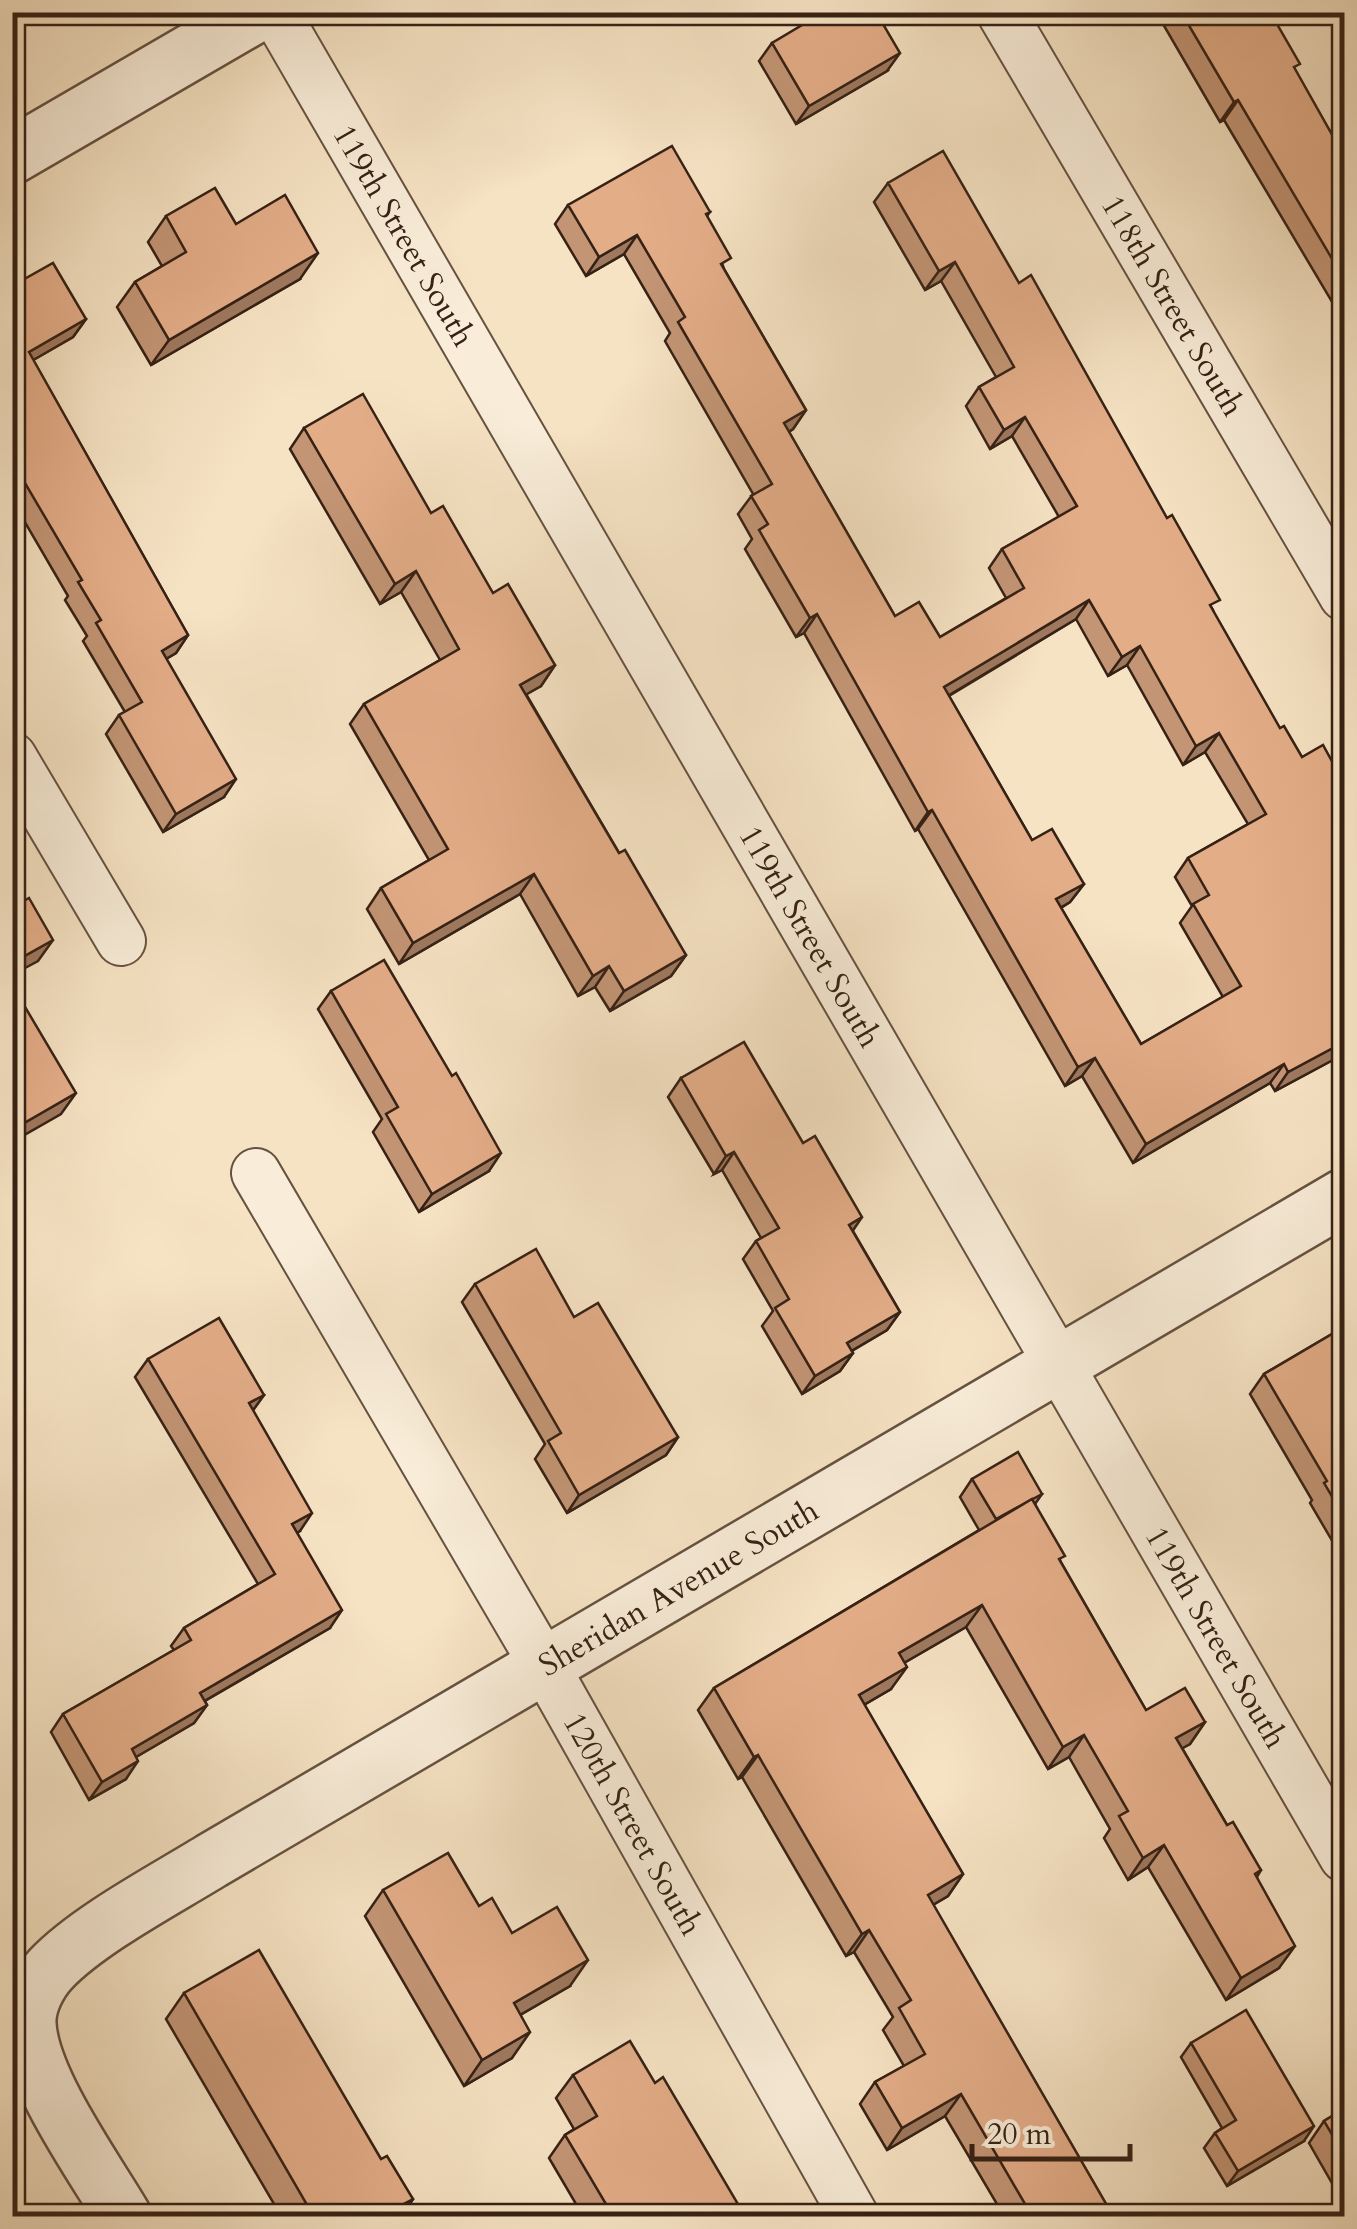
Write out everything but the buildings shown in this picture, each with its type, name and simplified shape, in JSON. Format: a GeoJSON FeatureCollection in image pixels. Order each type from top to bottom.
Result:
{"type":"FeatureCollection","features":[{"type":"Feature","properties":{"kind":"street"},"geometry":{"type":"LineString","coordinates":[[12,156],[260,12]]}},
{"type":"Feature","properties":{"kind":"street","name":"119th Street South"},"geometry":{"type":"LineString","coordinates":[[275,12],[1344,1856]]}},
{"type":"Feature","properties":{"kind":"street","name":"118th Street South"},"geometry":{"type":"LineString","coordinates":[[1001,12],[1344,596]]}},
{"type":"Feature","properties":{"kind":"street"},"geometry":{"type":"LineString","coordinates":[[12,757],[121,941]]}},
{"type":"Feature","properties":{"kind":"street","name":"120th Street South"},"geometry":{"type":"LineString","coordinates":[[256,1173],[544,1665],[854,2216]]}},
{"type":"Feature","properties":{"kind":"street","name":"Sheridan Avenue South"},"geometry":{"type":"LineString","coordinates":[[124,2216],[40,2070],[27,2020],[33,1998],[53,1967],[120,1918],[211,1861],[1344,1197]]}}]}
